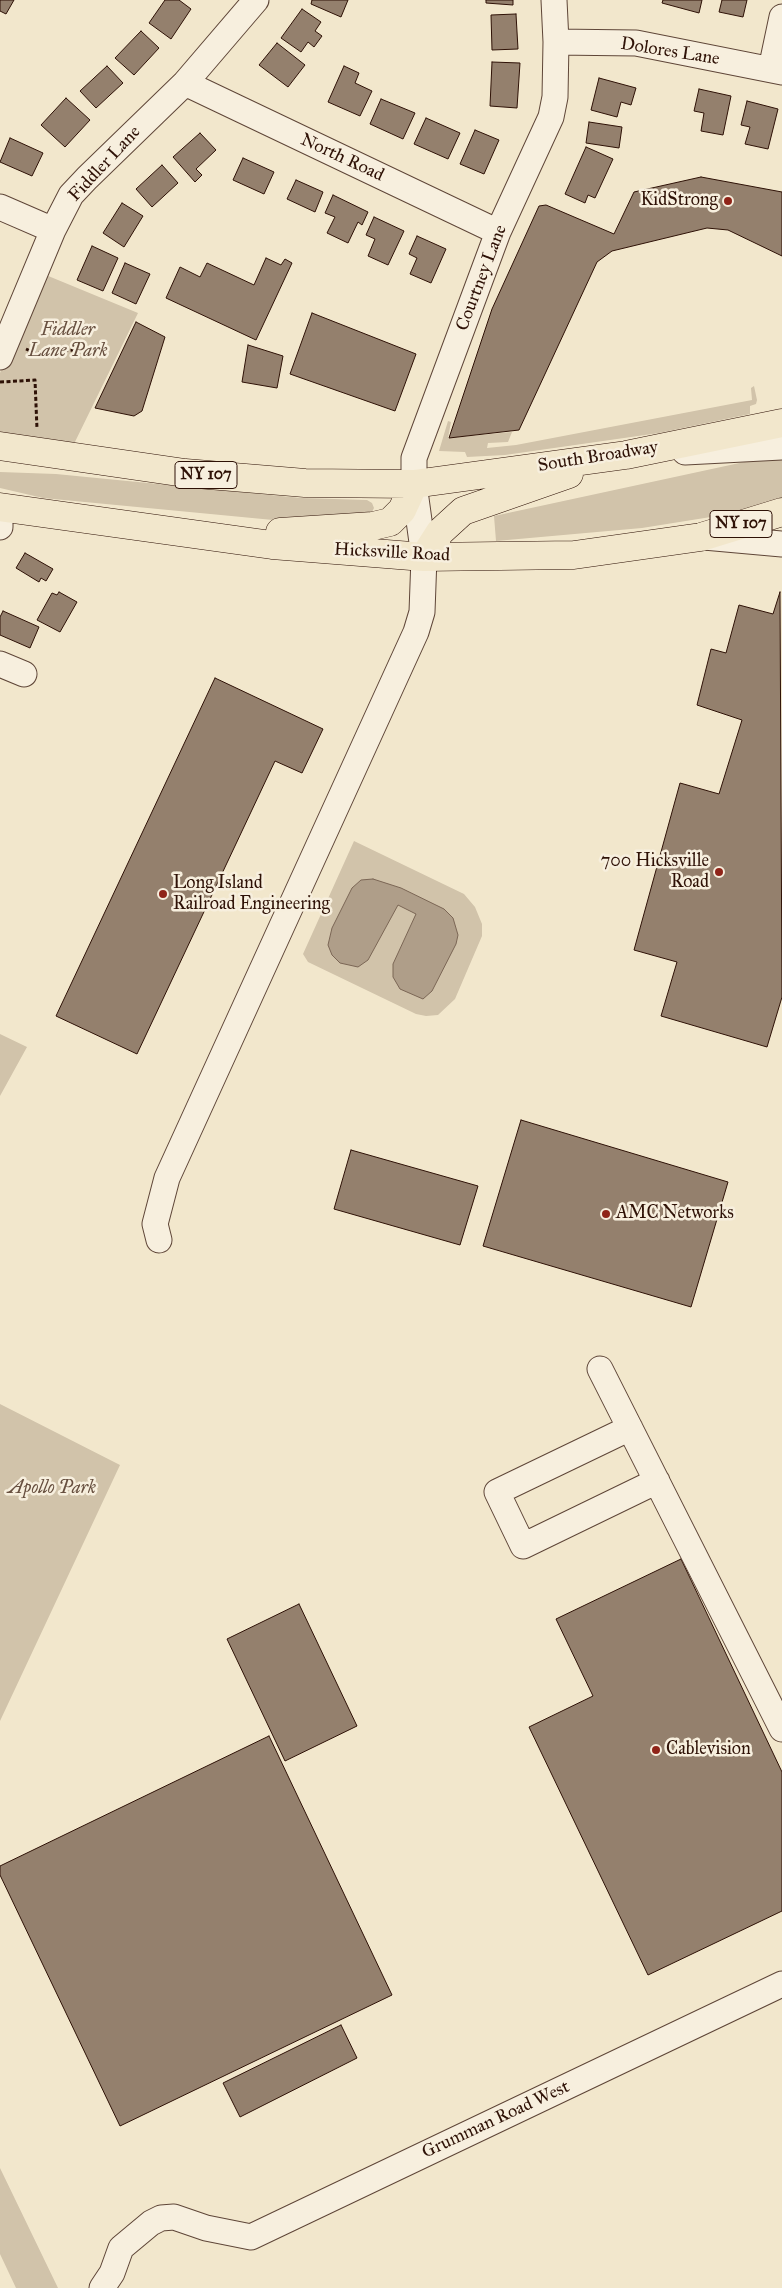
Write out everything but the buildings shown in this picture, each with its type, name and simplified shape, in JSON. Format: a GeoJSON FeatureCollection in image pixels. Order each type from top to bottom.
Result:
{"type":"FeatureCollection","features":[{"type":"Feature","properties":{"kind":"main road","name":"South Broadway"},"geometry":{"type":"LineString","coordinates":[[414,484],[626,454],[782,423]]}},
{"type":"Feature","properties":{"kind":"main road","name":"NY 107"},"geometry":{"type":"LineString","coordinates":[[0,446],[209,475],[305,483],[414,484]]}},
{"type":"Feature","properties":{"kind":"main road"},"geometry":{"type":"LineString","coordinates":[[424,557],[440,532],[462,512],[626,454]]}},
{"type":"Feature","properties":{"kind":"main road"},"geometry":{"type":"LineString","coordinates":[[210,537],[374,526],[390,522],[402,510],[414,484]]}},
{"type":"Feature","properties":{"kind":"main road","name":"Hicksville Road"},"geometry":{"type":"LineString","coordinates":[[0,507],[272,545],[424,557],[574,555],[701,537],[782,512]]}},
{"type":"Feature","properties":{"kind":"street","name":"Fiddler Lane"},"geometry":{"type":"LineString","coordinates":[[3,350],[53,230],[71,195],[185,83],[256,0]]}},
{"type":"Feature","properties":{"kind":"street","name":"Courtney Lane"},"geometry":{"type":"LineString","coordinates":[[159,1240],[155,1224],[167,1178],[416,632],[422,612],[424,557],[414,484],[414,458],[498,232],[551,116],[555,97],[556,42],[554,0]]}},
{"type":"Feature","properties":{"kind":"street"},"geometry":{"type":"LineString","coordinates":[[776,70],[782,17]]}},
{"type":"Feature","properties":{"kind":"street","name":"Dolores Lane"},"geometry":{"type":"LineString","coordinates":[[556,42],[636,43],[776,70]]}},
{"type":"Feature","properties":{"kind":"street","name":"North Road"},"geometry":{"type":"LineString","coordinates":[[185,83],[498,232]]}},
{"type":"Feature","properties":{"kind":"street"},"geometry":{"type":"LineString","coordinates":[[0,207],[53,230]]}},
{"type":"Feature","properties":{"kind":"street"},"geometry":{"type":"LineString","coordinates":[[626,454],[782,447]]}},
{"type":"Feature","properties":{"kind":"street"},"geometry":{"type":"LineString","coordinates":[[0,514],[0,527]]}},
{"type":"Feature","properties":{"kind":"street"},"geometry":{"type":"LineString","coordinates":[[701,537],[782,544]]}},
{"type":"Feature","properties":{"kind":"street"},"geometry":{"type":"LineString","coordinates":[[0,664],[24,674]]}},
{"type":"Feature","properties":{"kind":"street"},"geometry":{"type":"LineString","coordinates":[[600,1369],[782,1729]]}},
{"type":"Feature","properties":{"kind":"street"},"geometry":{"type":"LineString","coordinates":[[630,1428],[497,1492],[523,1546],[657,1481]]}},
{"type":"Feature","properties":{"kind":"street","name":"Grumman Road West"},"geometry":{"type":"LineString","coordinates":[[107,2281],[122,2248],[139,2231],[161,2218],[174,2217],[206,2228],[251,2237],[782,1984]]}},
{"type":"Feature","properties":{"kind":"path"},"geometry":{"type":"LineString","coordinates":[[3,350],[35,353],[74,350]]}},
{"type":"Feature","properties":{"kind":"path"},"geometry":{"type":"LineString","coordinates":[[0,382],[35,380],[38,452]]}},
{"type":"Feature","properties":{"kind":"green space","name":"Fiddler Lane Park"},"geometry":{"type":"Polygon","coordinates":[[[41,273],[138,313],[71,450],[0,440],[0,373],[41,273]]]}},
{"type":"Feature","properties":{"kind":"green space"},"geometry":{"type":"Polygon","coordinates":[[[754,386],[757,400],[756,404],[750,406],[750,414],[659,433],[505,455],[467,457],[465,452],[439,451],[448,421],[451,422],[448,438],[512,432],[508,442],[488,443],[487,448],[516,445],[752,400],[751,388],[754,386]]]}},
{"type":"Feature","properties":{"kind":"green space"},"geometry":{"type":"Polygon","coordinates":[[[782,457],[782,500],[742,512],[642,528],[496,541],[494,516],[758,459],[782,457]]]}},
{"type":"Feature","properties":{"kind":"green space"},"geometry":{"type":"Polygon","coordinates":[[[0,472],[56,474],[301,498],[367,500],[372,503],[374,508],[372,512],[328,522],[294,522],[43,498],[0,488],[0,472]]]}},
{"type":"Feature","properties":{"kind":"green space"},"geometry":{"type":"Polygon","coordinates":[[[354,841],[464,894],[475,907],[482,924],[482,936],[455,999],[438,1015],[426,1016],[416,1014],[308,962],[303,954],[354,841]]]}},
{"type":"Feature","properties":{"kind":"green space"},"geometry":{"type":"Polygon","coordinates":[[[0,1034],[27,1047],[0,1096],[0,1034]]]}},
{"type":"Feature","properties":{"kind":"green space","name":"Apollo Park"},"geometry":{"type":"Polygon","coordinates":[[[0,1404],[120,1465],[0,1721],[0,1404]]]}},
{"type":"Feature","properties":{"kind":"green space"},"geometry":{"type":"Polygon","coordinates":[[[0,2168],[58,2288],[16,2288],[0,2254],[0,2168]]]}},
{"type":"Feature","properties":{"kind":"shaded area"},"geometry":{"type":"Polygon","coordinates":[[[373,879],[401,888],[444,909],[453,918],[458,935],[456,944],[432,991],[423,999],[400,989],[393,977],[393,964],[416,914],[398,905],[368,960],[358,967],[340,963],[332,955],[328,945],[332,928],[352,888],[361,880],[373,879]]]}},
{"type":"Feature","properties":{"kind":"place","name":"KidStrong"},"geometry":{"type":"Point","coordinates":[728,201]}},
{"type":"Feature","properties":{"kind":"place","name":"700 Hicksville Road"},"geometry":{"type":"Point","coordinates":[719,872]}},
{"type":"Feature","properties":{"kind":"place","name":"Long Island Railroad Engineering"},"geometry":{"type":"Point","coordinates":[163,894]}},
{"type":"Feature","properties":{"kind":"place","name":"AMC Networks"},"geometry":{"type":"Point","coordinates":[606,1214]}},
{"type":"Feature","properties":{"kind":"place","name":"Cablevision"},"geometry":{"type":"Point","coordinates":[656,1750]}}]}
